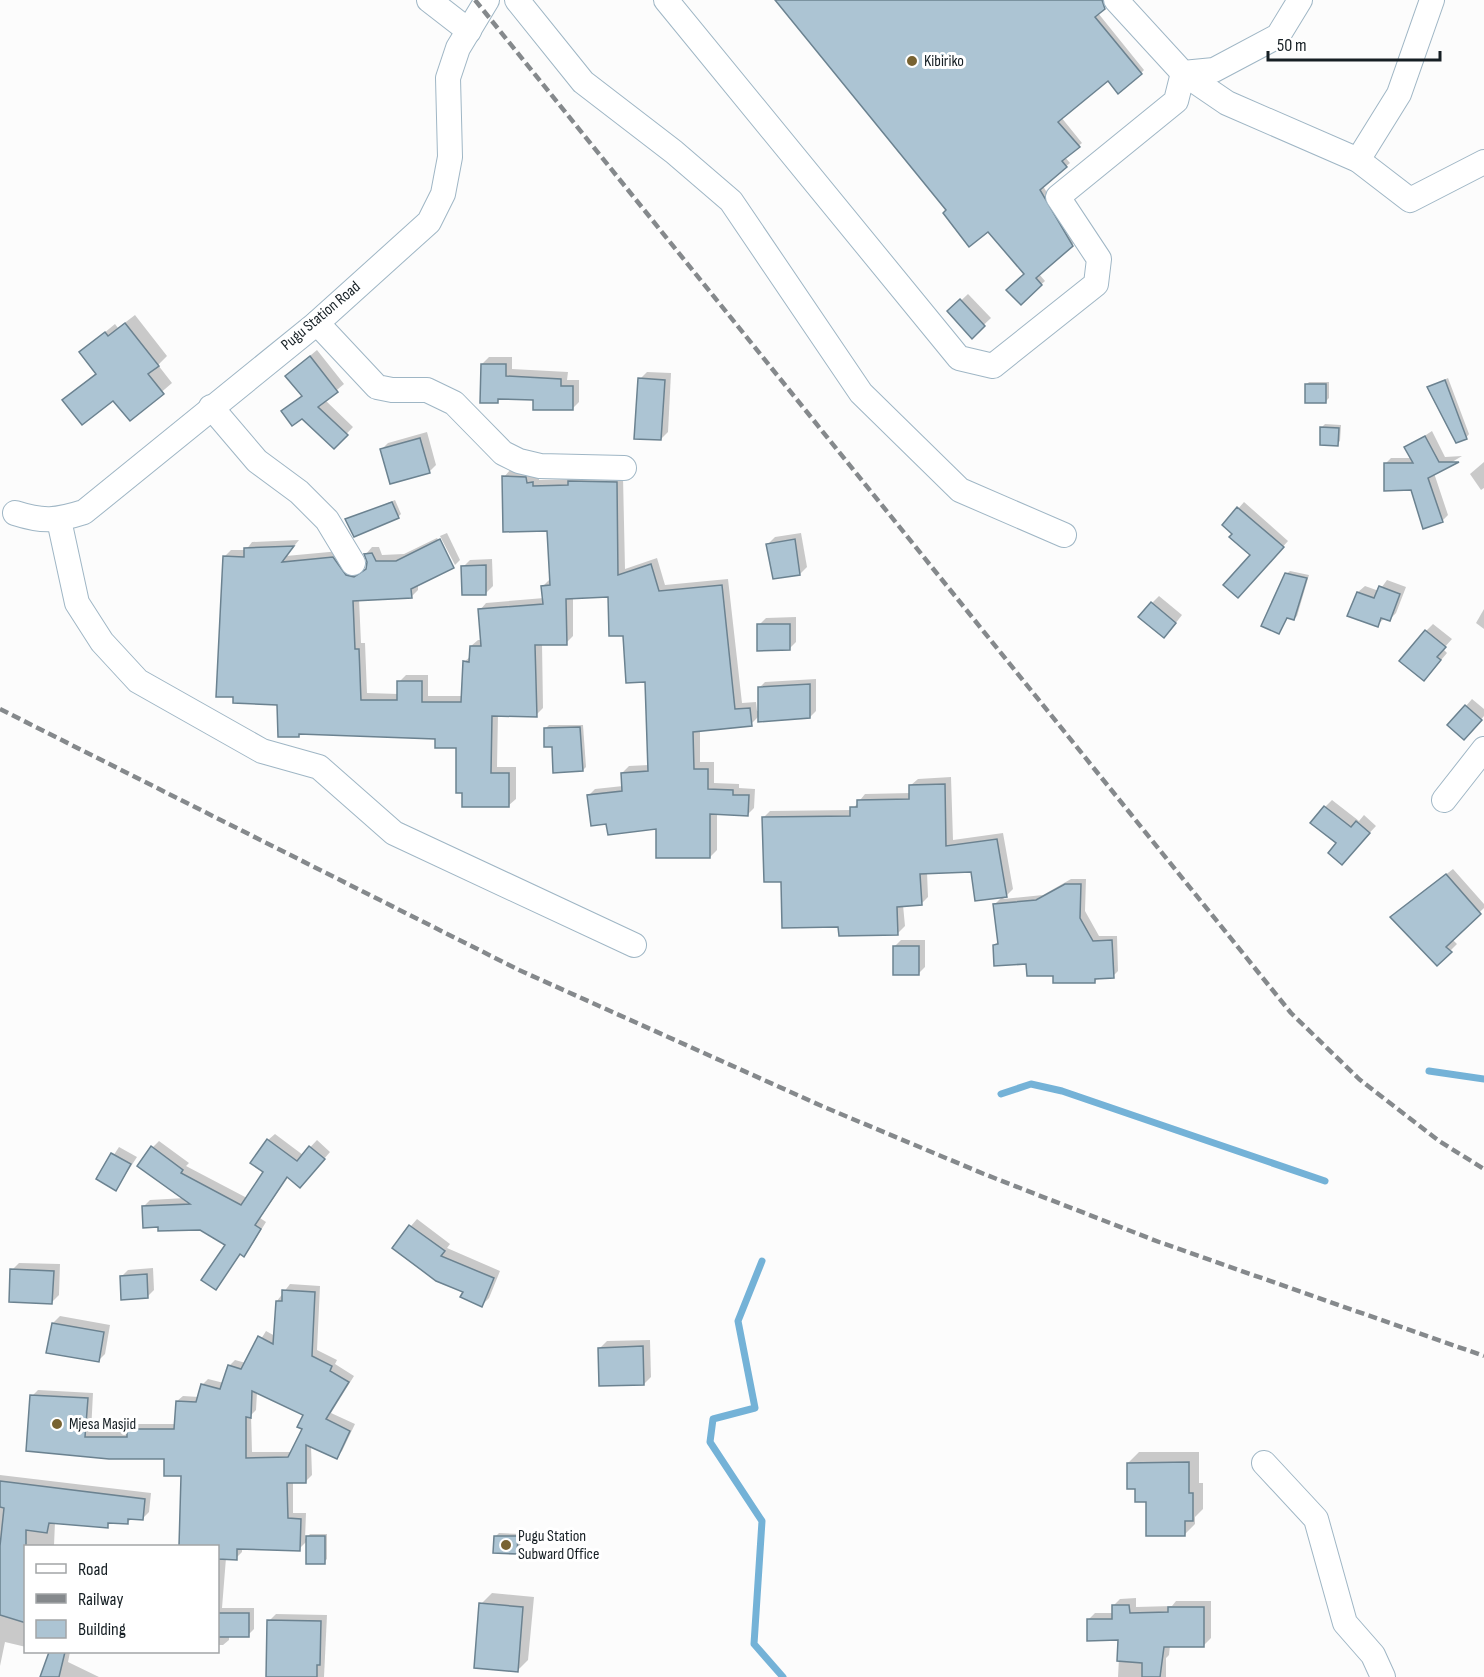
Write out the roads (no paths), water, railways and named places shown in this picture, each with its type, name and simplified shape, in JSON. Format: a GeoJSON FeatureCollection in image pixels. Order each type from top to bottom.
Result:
{"type":"FeatureCollection","features":[{"type":"Feature","properties":{"kind":"street"},"geometry":{"type":"LineString","coordinates":[[429,0],[469,31]]}},
{"type":"Feature","properties":{"kind":"street","name":"Pugu Station Road"},"geometry":{"type":"LineString","coordinates":[[15,513],[35,519],[59,520],[84,512],[317,322],[429,222],[443,194],[450,157],[448,78],[458,48],[487,0]]}},
{"type":"Feature","properties":{"kind":"street"},"geometry":{"type":"LineString","coordinates":[[517,0],[583,82],[674,152],[731,201],[861,393],[960,490],[1064,535]]}},
{"type":"Feature","properties":{"kind":"street"},"geometry":{"type":"LineString","coordinates":[[666,0],[959,358],[993,366],[1096,284],[1100,259],[1058,197],[1176,101],[1183,73]]}},
{"type":"Feature","properties":{"kind":"street"},"geometry":{"type":"LineString","coordinates":[[1116,0],[1183,73],[1227,104],[1358,160],[1410,200],[1484,162]]}},
{"type":"Feature","properties":{"kind":"street"},"geometry":{"type":"LineString","coordinates":[[1183,73],[1214,70],[1278,36],[1300,0]]}},
{"type":"Feature","properties":{"kind":"street"},"geometry":{"type":"LineString","coordinates":[[1358,160],[1399,94],[1432,0]]}},
{"type":"Feature","properties":{"kind":"street"},"geometry":{"type":"LineString","coordinates":[[317,322],[377,387],[392,390],[427,390],[454,403],[503,453],[519,461],[540,466],[624,468]]}},
{"type":"Feature","properties":{"kind":"street"},"geometry":{"type":"LineString","coordinates":[[211,407],[257,461],[299,492],[327,520],[353,563]]}},
{"type":"Feature","properties":{"kind":"street"},"geometry":{"type":"LineString","coordinates":[[59,520],[77,603],[102,642],[138,681],[262,751],[319,767],[394,833],[634,945]]}},
{"type":"Feature","properties":{"kind":"street"},"geometry":{"type":"LineString","coordinates":[[1444,800],[1484,750]]}},
{"type":"Feature","properties":{"kind":"street"},"geometry":{"type":"LineString","coordinates":[[1264,1463],[1316,1519],[1346,1623],[1373,1655],[1383,1677]]}},
{"type":"Feature","properties":{"kind":"waterway"},"geometry":{"type":"LineString","coordinates":[[1429,1071],[1484,1079]]}},
{"type":"Feature","properties":{"kind":"waterway"},"geometry":{"type":"LineString","coordinates":[[1001,1094],[1031,1084],[1062,1091],[1325,1181]]}},
{"type":"Feature","properties":{"kind":"waterway"},"geometry":{"type":"LineString","coordinates":[[762,1261],[738,1321],[755,1408],[713,1419],[710,1442],[762,1521],[754,1644],[783,1677]]}},
{"type":"Feature","properties":{"kind":"railway"},"geometry":{"type":"LineString","coordinates":[[475,0],[1291,1013],[1359,1079],[1439,1141],[1484,1169]]}},
{"type":"Feature","properties":{"kind":"railway"},"geometry":{"type":"LineString","coordinates":[[0,709],[519,970],[824,1107],[984,1174],[1159,1242],[1484,1356]]}},
{"type":"Feature","properties":{"kind":"place","name":"Kibiriko"},"geometry":{"type":"Point","coordinates":[912,61]}},
{"type":"Feature","properties":{"kind":"place","name":"Mjesa Masjid"},"geometry":{"type":"Point","coordinates":[57,1424]}},
{"type":"Feature","properties":{"kind":"place","name":"Pugu Station Subward Office"},"geometry":{"type":"Point","coordinates":[506,1545]}}]}
